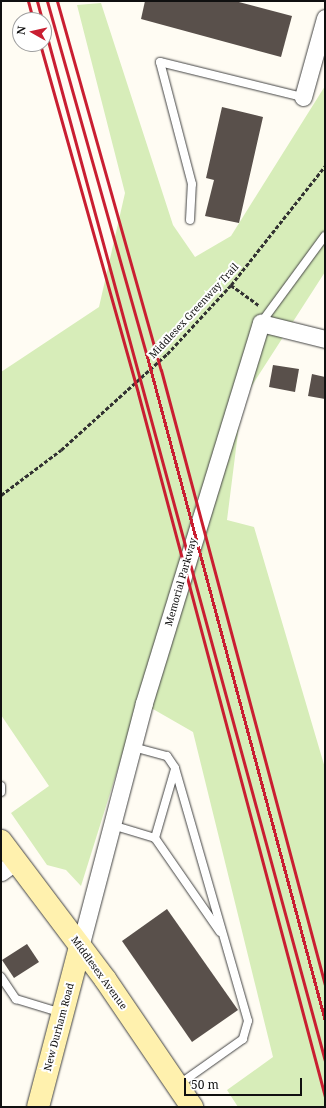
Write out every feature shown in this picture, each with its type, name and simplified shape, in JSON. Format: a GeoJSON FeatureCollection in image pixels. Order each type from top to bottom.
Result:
{"type":"FeatureCollection","features":[{"type":"Feature","properties":{"kind":"main road","name":"Middlesex Avenue"},"geometry":{"type":"LineString","coordinates":[[1,841],[9,866],[80,947],[192,1107]]}},
{"type":"Feature","properties":{"kind":"main road","name":"New Durham Road"},"geometry":{"type":"LineString","coordinates":[[38,1107],[80,947]]}},
{"type":"Feature","properties":{"kind":"street"},"geometry":{"type":"LineString","coordinates":[[303,97],[325,18]]}},
{"type":"Feature","properties":{"kind":"street"},"geometry":{"type":"LineString","coordinates":[[261,323],[325,339]]}},
{"type":"Feature","properties":{"kind":"street","name":"Memorial Parkway"},"geometry":{"type":"LineString","coordinates":[[80,947],[133,747],[196,529],[261,323]]}},
{"type":"Feature","properties":{"kind":"lane"},"geometry":{"type":"LineString","coordinates":[[190,220],[192,184],[160,62],[303,97]]}},
{"type":"Feature","properties":{"kind":"lane","name":"Memorial Parkway"},"geometry":{"type":"LineString","coordinates":[[261,323],[325,236]]}},
{"type":"Feature","properties":{"kind":"lane"},"geometry":{"type":"LineString","coordinates":[[133,747],[168,756],[175,768],[223,938],[246,1010],[247,1030],[243,1039],[177,1086]]}},
{"type":"Feature","properties":{"kind":"lane"},"geometry":{"type":"LineString","coordinates":[[155,838],[175,768]]}},
{"type":"Feature","properties":{"kind":"lane"},"geometry":{"type":"LineString","coordinates":[[1,786],[1,792]]}},
{"type":"Feature","properties":{"kind":"lane"},"geometry":{"type":"LineString","coordinates":[[112,825],[155,838],[223,938]]}},
{"type":"Feature","properties":{"kind":"lane"},"geometry":{"type":"LineString","coordinates":[[1,977],[16,999],[62,1013]]}},
{"type":"Feature","properties":{"kind":"path","name":"Middlesex Greenway Trail"},"geometry":{"type":"LineString","coordinates":[[1,495],[61,450],[167,354],[231,285],[325,166]]}},
{"type":"Feature","properties":{"kind":"path"},"geometry":{"type":"LineString","coordinates":[[231,285],[253,301]]}},
{"type":"Feature","properties":{"kind":"green space"},"geometry":{"type":"Polygon","coordinates":[[[101,3],[173,225],[195,257],[231,236],[325,86],[325,272],[242,401],[227,520],[254,527],[325,768],[325,1107],[238,1107],[227,1090],[273,1057],[193,732],[139,701],[81,886],[66,870],[47,865],[11,813],[49,786],[1,715],[1,372],[99,307],[125,193],[77,5],[101,3]]]}},
{"type":"Feature","properties":{"kind":"building"},"geometry":{"type":"Polygon","coordinates":[[[145,1],[235,1],[292,16],[281,57],[141,19],[145,1]]]}},
{"type":"Feature","properties":{"kind":"building"},"geometry":{"type":"Polygon","coordinates":[[[222,107],[263,117],[239,223],[205,216],[214,180],[206,178],[222,107]]]}},
{"type":"Feature","properties":{"kind":"building"},"geometry":{"type":"Polygon","coordinates":[[[273,365],[299,369],[295,392],[269,387],[273,365]]]}},
{"type":"Feature","properties":{"kind":"building"},"geometry":{"type":"Polygon","coordinates":[[[312,374],[325,377],[325,399],[308,396],[312,374]]]}},
{"type":"Feature","properties":{"kind":"building"},"geometry":{"type":"Polygon","coordinates":[[[167,909],[238,1010],[192,1042],[122,941],[167,909]]]}},
{"type":"Feature","properties":{"kind":"building"},"geometry":{"type":"Polygon","coordinates":[[[27,944],[39,962],[14,978],[2,960],[27,944]]]}},
{"type":"Feature","properties":{"kind":"railway"},"geometry":{"type":"LineString","coordinates":[[28,1],[31,12]]}},
{"type":"Feature","properties":{"kind":"railway"},"geometry":{"type":"LineString","coordinates":[[37,1],[40,12]]}},
{"type":"Feature","properties":{"kind":"railway"},"geometry":{"type":"LineString","coordinates":[[47,1],[146,353],[325,1021]]}},
{"type":"Feature","properties":{"kind":"railway"},"geometry":{"type":"LineString","coordinates":[[57,1],[161,370],[325,985]]}},
{"type":"Feature","properties":{"kind":"railway"},"geometry":{"type":"LineString","coordinates":[[42,52],[138,393],[325,1097]]}},
{"type":"Feature","properties":{"kind":"railway"},"geometry":{"type":"LineString","coordinates":[[51,52],[325,1061]]}}]}
